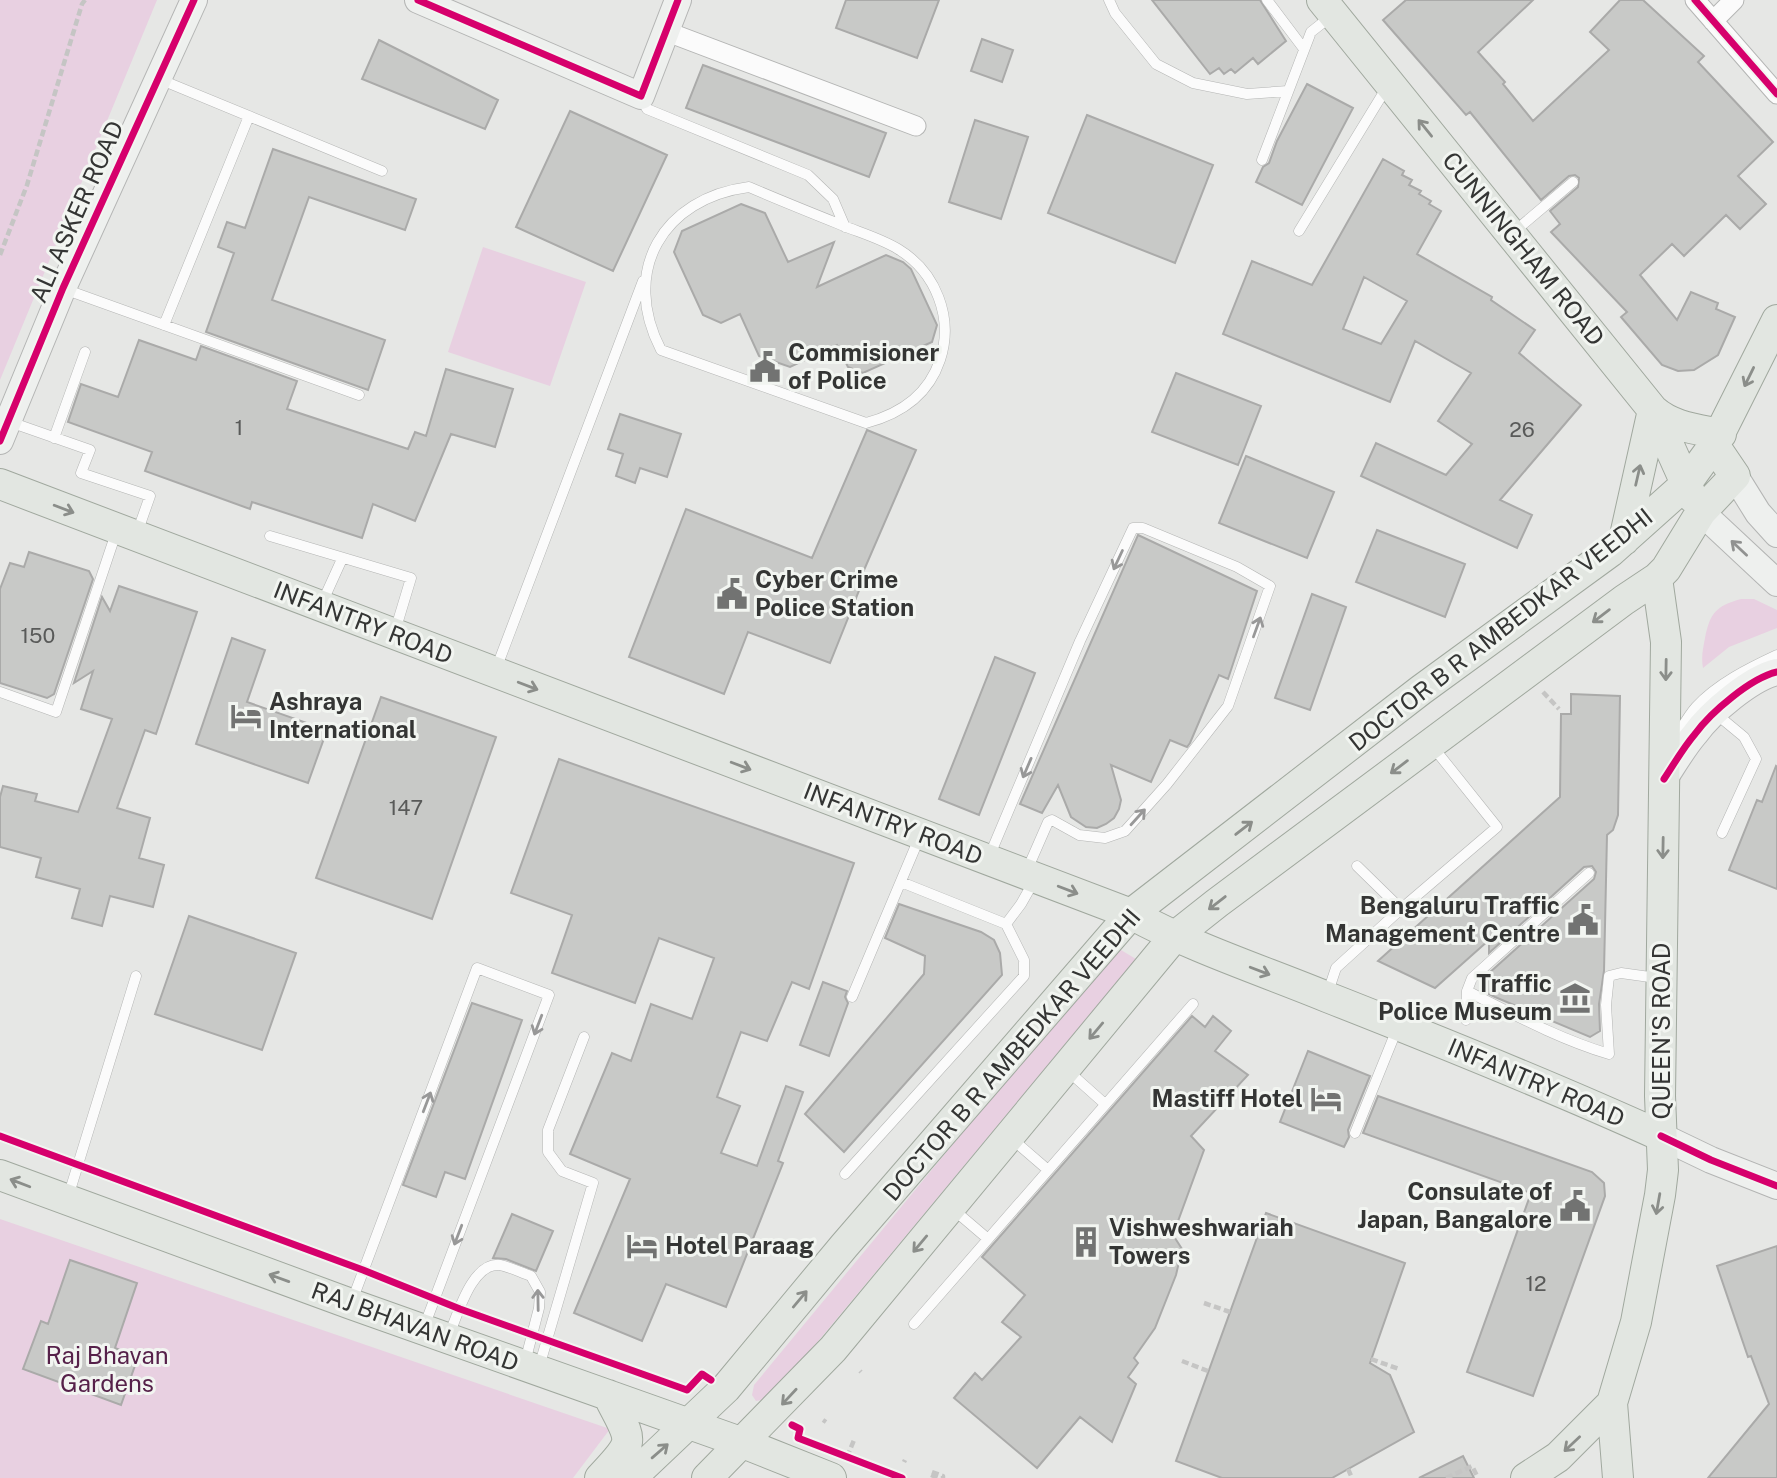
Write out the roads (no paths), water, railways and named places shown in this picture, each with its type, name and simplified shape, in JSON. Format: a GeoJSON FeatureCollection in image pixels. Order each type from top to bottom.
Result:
{"type":"FeatureCollection","features":[{"type":"Feature","properties":{"kind":"main road","name":"CUNNINGHAM ROAD"},"geometry":{"type":"LineString","coordinates":[[1328,7],[1653,410],[1685,485],[1701,512]]}},
{"type":"Feature","properties":{"kind":"main road"},"geometry":{"type":"LineString","coordinates":[[1718,440],[1777,320]]}},
{"type":"Feature","properties":{"kind":"main road"},"geometry":{"type":"LineString","coordinates":[[1657,578],[1624,540],[1653,410],[1664,420],[1718,440],[1735,476]]}},
{"type":"Feature","properties":{"kind":"main road","name":"DOCTOR B R AMBEDKAR VEEDHI"},"geometry":{"type":"LineString","coordinates":[[631,1478],[726,1388],[844,1246],[1131,914],[1421,691],[1624,540],[1685,485],[1718,440]]}},
{"type":"Feature","properties":{"kind":"main road","name":"DOCTOR B R AMBEDKAR VEEDHI"},"geometry":{"type":"LineString","coordinates":[[708,1478],[833,1349],[1174,937],[1217,902],[1657,578],[1667,569],[1701,512],[1735,476]]}},
{"type":"Feature","properties":{"kind":"main road","name":"INFANTRY ROAD"},"geometry":{"type":"LineString","coordinates":[[0,484],[1131,914],[1174,937],[1586,1102],[1661,1136]]}},
{"type":"Feature","properties":{"kind":"main road","name":"QUEEN'S ROAD"},"geometry":{"type":"LineString","coordinates":[[1618,1478],[1612,1404],[1636,1322],[1663,1170],[1661,1136],[1666,642],[1657,578]]}},
{"type":"Feature","properties":{"kind":"main road","name":"RAJ BHAVAN ROAD"},"geometry":{"type":"LineString","coordinates":[[0,1175],[351,1304],[743,1443],[839,1467]]}},
{"type":"Feature","properties":{"kind":"main road"},"geometry":{"type":"LineString","coordinates":[[600,1478],[625,1452],[628,1443],[627,1433],[608,1395]]}},
{"type":"Feature","properties":{"kind":"main road"},"geometry":{"type":"LineString","coordinates":[[1526,1478],[1558,1457],[1612,1404]]}},
{"type":"Feature","properties":{"kind":"street","name":"ALI ASKER ROAD"},"geometry":{"type":"LineString","coordinates":[[4,431],[63,288],[194,0]]}},
{"type":"Feature","properties":{"kind":"street"},"geometry":{"type":"LineString","coordinates":[[418,0],[640,96],[678,0]]}},
{"type":"Feature","properties":{"kind":"street"},"geometry":{"type":"LineString","coordinates":[[1695,0],[1777,94]]}},
{"type":"Feature","properties":{"kind":"street"},"geometry":{"type":"LineString","coordinates":[[1713,21],[1734,0]]}},
{"type":"Feature","properties":{"kind":"street"},"geometry":{"type":"LineString","coordinates":[[666,31],[916,126]]}},
{"type":"Feature","properties":{"kind":"street"},"geometry":{"type":"LineString","coordinates":[[1735,476],[1758,513],[1777,534]]}},
{"type":"Feature","properties":{"kind":"street"},"geometry":{"type":"LineString","coordinates":[[1701,512],[1777,583]]}},
{"type":"Feature","properties":{"kind":"street"},"geometry":{"type":"LineString","coordinates":[[1665,766],[1715,713],[1763,675],[1777,672]]}},
{"type":"Feature","properties":{"kind":"street","name":"INFANTRY ROAD"},"geometry":{"type":"LineString","coordinates":[[1661,1136],[1711,1160],[1777,1186]]}},
{"type":"Feature","properties":{"kind":"lane"},"geometry":{"type":"LineString","coordinates":[[1109,0],[1115,13],[1156,64],[1193,83],[1247,94],[1288,90]]}},
{"type":"Feature","properties":{"kind":"lane"},"geometry":{"type":"LineString","coordinates":[[1267,0],[1304,49]]}},
{"type":"Feature","properties":{"kind":"lane"},"geometry":{"type":"LineString","coordinates":[[1262,160],[1311,32],[1328,7]]}},
{"type":"Feature","properties":{"kind":"lane"},"geometry":{"type":"LineString","coordinates":[[158,79],[382,171]]}},
{"type":"Feature","properties":{"kind":"lane"},"geometry":{"type":"LineString","coordinates":[[1299,231],[1389,83]]}},
{"type":"Feature","properties":{"kind":"lane"},"geometry":{"type":"LineString","coordinates":[[640,96],[647,109],[808,174],[833,199],[845,227]]}},
{"type":"Feature","properties":{"kind":"lane"},"geometry":{"type":"LineString","coordinates":[[164,325],[250,116]]}},
{"type":"Feature","properties":{"kind":"lane"},"geometry":{"type":"LineString","coordinates":[[1511,234],[1573,182]]}},
{"type":"Feature","properties":{"kind":"lane"},"geometry":{"type":"LineString","coordinates":[[495,673],[649,265],[656,247],[679,216],[711,195],[749,187],[896,247],[910,257],[933,284],[944,317],[943,352],[928,385],[915,399],[900,411],[866,424],[661,350],[648,317],[646,282],[649,265]]}},
{"type":"Feature","properties":{"kind":"lane"},"geometry":{"type":"LineString","coordinates":[[63,288],[359,395]]}},
{"type":"Feature","properties":{"kind":"lane"},"geometry":{"type":"LineString","coordinates":[[54,438],[85,352]]}},
{"type":"Feature","properties":{"kind":"lane"},"geometry":{"type":"LineString","coordinates":[[0,692],[56,712],[127,533],[150,496],[82,473],[90,450],[54,438],[4,431]]}},
{"type":"Feature","properties":{"kind":"lane"},"geometry":{"type":"LineString","coordinates":[[988,860],[1080,641],[1133,528],[1143,528],[1237,567],[1270,586],[1228,706],[1167,784],[1125,831],[1105,838],[1079,835],[1052,820],[1048,822],[1021,904],[1006,924]]}},
{"type":"Feature","properties":{"kind":"lane"},"geometry":{"type":"LineString","coordinates":[[270,536],[411,578],[394,635]]}},
{"type":"Feature","properties":{"kind":"lane"},"geometry":{"type":"LineString","coordinates":[[321,607],[342,559]]}},
{"type":"Feature","properties":{"kind":"lane"},"geometry":{"type":"LineString","coordinates":[[1665,766],[1696,706],[1739,675],[1777,655]]}},
{"type":"Feature","properties":{"kind":"lane"},"geometry":{"type":"LineString","coordinates":[[1715,713],[1744,737],[1756,759],[1722,833]]}},
{"type":"Feature","properties":{"kind":"lane"},"geometry":{"type":"LineString","coordinates":[[1326,997],[1336,968],[1497,827],[1430,744]]}},
{"type":"Feature","properties":{"kind":"lane"},"geometry":{"type":"LineString","coordinates":[[852,997],[921,834]]}},
{"type":"Feature","properties":{"kind":"lane"},"geometry":{"type":"LineString","coordinates":[[1357,866],[1401,909]]}},
{"type":"Feature","properties":{"kind":"lane"},"geometry":{"type":"LineString","coordinates":[[1466,1020],[1467,990],[1472,978],[1589,873]]}},
{"type":"Feature","properties":{"kind":"lane"},"geometry":{"type":"LineString","coordinates":[[845,1174],[1024,976],[1024,960],[1006,924],[901,882]]}},
{"type":"Feature","properties":{"kind":"lane"},"geometry":{"type":"LineString","coordinates":[[351,1304],[477,968],[549,995],[435,1334]]}},
{"type":"Feature","properties":{"kind":"lane"},"geometry":{"type":"LineString","coordinates":[[1467,990],[1543,1029],[1608,1054],[1606,1005],[1609,976],[1621,973],[1662,979]]}},
{"type":"Feature","properties":{"kind":"lane"},"geometry":{"type":"LineString","coordinates":[[67,1201],[136,976]]}},
{"type":"Feature","properties":{"kind":"lane"},"geometry":{"type":"LineString","coordinates":[[914,1324],[1193,1004]]}},
{"type":"Feature","properties":{"kind":"lane"},"geometry":{"type":"LineString","coordinates":[[1355,1133],[1399,1026]]}},
{"type":"Feature","properties":{"kind":"lane"},"geometry":{"type":"LineString","coordinates":[[531,1368],[593,1183],[562,1171],[548,1152],[548,1130],[584,1037]]}},
{"type":"Feature","properties":{"kind":"lane"},"geometry":{"type":"LineString","coordinates":[[1065,1068],[1105,1104]]}},
{"type":"Feature","properties":{"kind":"lane"},"geometry":{"type":"LineString","coordinates":[[1009,1136],[1048,1170]]}},
{"type":"Feature","properties":{"kind":"lane"},"geometry":{"type":"LineString","coordinates":[[951,1207],[988,1240]]}},
{"type":"Feature","properties":{"kind":"lane"},"geometry":{"type":"LineString","coordinates":[[435,1334],[478,1274],[486,1266],[500,1265],[531,1276],[540,1292],[531,1368]]}},
{"type":"Feature","properties":{"kind":"place","name":"Commisioner of Police"},"geometry":{"type":"Point","coordinates":[765,367]}},
{"type":"Feature","properties":{"kind":"place","name":"Cyber Crime Police Station"},"geometry":{"type":"Point","coordinates":[732,594]}},
{"type":"Feature","properties":{"kind":"place","name":"Ashraya International"},"geometry":{"type":"Point","coordinates":[246,716]}},
{"type":"Feature","properties":{"kind":"place","name":"Bengaluru Traffic Management Centre"},"geometry":{"type":"Point","coordinates":[1583,920]}},
{"type":"Feature","properties":{"kind":"place","name":"Traffic Police Museum"},"geometry":{"type":"Point","coordinates":[1575,998]}},
{"type":"Feature","properties":{"kind":"place","name":"Mastiff Hotel"},"geometry":{"type":"Point","coordinates":[1326,1099]}},
{"type":"Feature","properties":{"kind":"place","name":"Consulate of Japan, Bangalore"},"geometry":{"type":"Point","coordinates":[1575,1206]}},
{"type":"Feature","properties":{"kind":"place","name":"Vishweshwariah Towers"},"geometry":{"type":"Point","coordinates":[1086,1242]}},
{"type":"Feature","properties":{"kind":"place","name":"Hotel Paraag"},"geometry":{"type":"Point","coordinates":[642,1246]}},
{"type":"Feature","properties":{"kind":"park label","name":"Raj Bhavan Gardens"},"geometry":{"type":"Point","coordinates":[107,1370]}}]}
